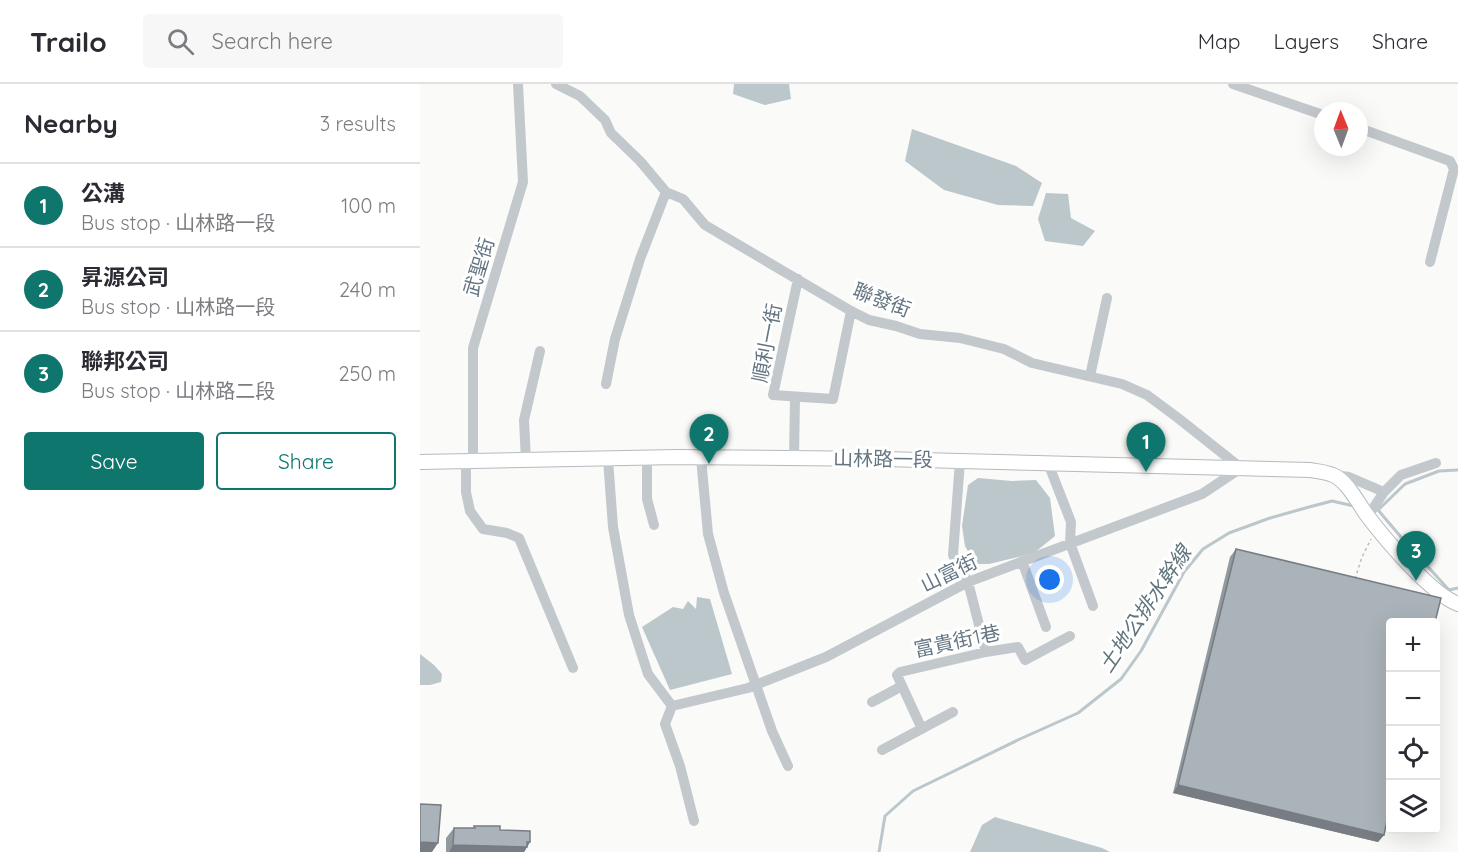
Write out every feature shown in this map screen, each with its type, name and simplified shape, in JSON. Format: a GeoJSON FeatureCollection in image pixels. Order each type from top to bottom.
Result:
{"type":"FeatureCollection","features":[{"type":"Feature","properties":{"kind":"main road","name":"山林路一段"},"geometry":{"type":"LineString","coordinates":[[420,462],[647,458],[960,461],[1310,470],[1338,479]]}},
{"type":"Feature","properties":{"kind":"main road"},"geometry":{"type":"LineString","coordinates":[[1338,479],[1420,575],[1450,602],[1458,604]]}},
{"type":"Feature","properties":{"kind":"street","name":"武聖街"},"geometry":{"type":"LineString","coordinates":[[518,84],[523,182],[473,348],[470,461],[466,492],[470,511],[483,529],[507,533],[519,538],[573,668]]}},
{"type":"Feature","properties":{"kind":"street","name":"聯發街"},"geometry":{"type":"LineString","coordinates":[[556,84],[580,96],[589,104],[605,120],[611,134],[640,161],[666,192],[683,199],[705,225],[851,311],[869,320],[920,334],[960,338],[1004,349],[1032,363],[1122,384],[1147,395],[1241,468]]}},
{"type":"Feature","properties":{"kind":"street"},"geometry":{"type":"LineString","coordinates":[[1233,84],[1314,112]]}},
{"type":"Feature","properties":{"kind":"street"},"geometry":{"type":"LineString","coordinates":[[1368,131],[1450,160],[1454,169],[1430,262]]}},
{"type":"Feature","properties":{"kind":"street"},"geometry":{"type":"LineString","coordinates":[[606,384],[615,339],[640,259],[666,192]]}},
{"type":"Feature","properties":{"kind":"street","name":"順利一街"},"geometry":{"type":"LineString","coordinates":[[795,397],[773,395],[798,279]]}},
{"type":"Feature","properties":{"kind":"street"},"geometry":{"type":"LineString","coordinates":[[1090,376],[1107,298]]}},
{"type":"Feature","properties":{"kind":"street"},"geometry":{"type":"LineString","coordinates":[[794,458],[795,397],[833,399],[851,311]]}},
{"type":"Feature","properties":{"kind":"street"},"geometry":{"type":"LineString","coordinates":[[526,460],[524,420],[540,351]]}},
{"type":"Feature","properties":{"kind":"street"},"geometry":{"type":"LineString","coordinates":[[647,458],[647,499],[654,525]]}},
{"type":"Feature","properties":{"kind":"street"},"geometry":{"type":"LineString","coordinates":[[701,458],[708,534],[724,593],[772,730],[788,766]]}},
{"type":"Feature","properties":{"kind":"street"},"geometry":{"type":"LineString","coordinates":[[608,459],[613,527],[629,615],[648,674],[672,706],[665,724],[680,766],[694,821]]}},
{"type":"Feature","properties":{"kind":"street"},"geometry":{"type":"LineString","coordinates":[[960,461],[953,555],[968,582],[986,652]]}},
{"type":"Feature","properties":{"kind":"street"},"geometry":{"type":"LineString","coordinates":[[1048,463],[1071,522],[1070,543],[1093,606]]}},
{"type":"Feature","properties":{"kind":"street"},"geometry":{"type":"LineString","coordinates":[[1369,518],[1383,492],[1401,475],[1436,463]]}},
{"type":"Feature","properties":{"kind":"street","name":"山富街"},"geometry":{"type":"LineString","coordinates":[[672,706],[748,688],[826,657],[968,582],[1202,494],[1241,468]]}},
{"type":"Feature","properties":{"kind":"street"},"geometry":{"type":"LineString","coordinates":[[1338,479],[1349,477],[1383,492]]}},
{"type":"Feature","properties":{"kind":"street"},"geometry":{"type":"LineString","coordinates":[[1022,561],[1046,627]]}},
{"type":"Feature","properties":{"kind":"street","name":"富貴街1巷"},"geometry":{"type":"LineString","coordinates":[[922,729],[897,675],[900,672],[1018,646],[1025,660],[1070,636]]}},
{"type":"Feature","properties":{"kind":"street"},"geometry":{"type":"LineString","coordinates":[[872,702],[902,686]]}},
{"type":"Feature","properties":{"kind":"street"},"geometry":{"type":"LineString","coordinates":[[882,750],[953,712]]}},
{"type":"Feature","properties":{"kind":"path"},"geometry":{"type":"LineString","coordinates":[[1353,585],[1362,557],[1369,518]]}},
{"type":"Feature","properties":{"kind":"shaded area"},"geometry":{"type":"Polygon","coordinates":[[[734,84],[789,84],[791,99],[765,105],[733,94],[734,84]]]}},
{"type":"Feature","properties":{"kind":"shaded area"},"geometry":{"type":"Polygon","coordinates":[[[912,129],[1016,166],[1042,183],[1033,206],[998,205],[944,190],[905,161],[912,129]]]}},
{"type":"Feature","properties":{"kind":"shaded area"},"geometry":{"type":"Polygon","coordinates":[[[1046,193],[1068,194],[1071,218],[1095,231],[1083,246],[1045,241],[1038,219],[1046,193]]]}},
{"type":"Feature","properties":{"kind":"shaded area"},"geometry":{"type":"Polygon","coordinates":[[[978,478],[1012,481],[1036,480],[1050,498],[1055,536],[1034,553],[989,564],[975,564],[965,546],[962,526],[968,485],[978,478]]]}},
{"type":"Feature","properties":{"kind":"shaded area"},"geometry":{"type":"Polygon","coordinates":[[[697,597],[710,599],[732,674],[670,690],[642,627],[673,607],[683,609],[688,601],[696,609],[697,597]]]}},
{"type":"Feature","properties":{"kind":"shaded area"},"geometry":{"type":"Polygon","coordinates":[[[420,654],[442,674],[441,682],[420,685],[420,654]]]}},
{"type":"Feature","properties":{"kind":"shaded area"},"geometry":{"type":"Polygon","coordinates":[[[995,817],[1110,852],[970,852],[982,825],[995,817]]]}},
{"type":"Feature","properties":{"kind":"building"},"geometry":{"type":"Polygon","coordinates":[[[1236,549],[1441,598],[1436,618],[1386,618],[1386,825],[1384,835],[1178,785],[1236,549]]]}},
{"type":"Feature","properties":{"kind":"building"},"geometry":{"type":"Polygon","coordinates":[[[420,804],[441,805],[438,843],[420,842],[420,804]]]}},
{"type":"Feature","properties":{"kind":"building"},"geometry":{"type":"Polygon","coordinates":[[[474,826],[500,826],[500,830],[530,831],[530,842],[527,842],[527,847],[453,845],[454,828],[475,828],[474,826]]]}},
{"type":"Feature","properties":{"kind":"waterway"},"geometry":{"type":"LineString","coordinates":[[1378,510],[1405,484],[1439,471],[1458,470]]}},
{"type":"Feature","properties":{"kind":"waterway","name":"土地公排水幹線"},"geometry":{"type":"LineString","coordinates":[[879,852],[885,816],[913,791],[1078,713],[1121,679],[1141,651],[1184,572],[1203,549],[1229,533],[1270,518],[1332,501],[1354,506]]}},
{"type":"Feature","properties":{"kind":"waterway","name":"土地公排水幹線"},"geometry":{"type":"LineString","coordinates":[[1375,510],[1378,510],[1449,590],[1458,588]]}},
{"type":"Feature","properties":{"kind":"place","name":"昇源公司"},"geometry":{"type":"Point","coordinates":[709,464]}},
{"type":"Feature","properties":{"kind":"place","name":"公溝"},"geometry":{"type":"Point","coordinates":[1146,472]}},
{"type":"Feature","properties":{"kind":"place","name":"聯邦公司"},"geometry":{"type":"Point","coordinates":[1416,581]}}]}
